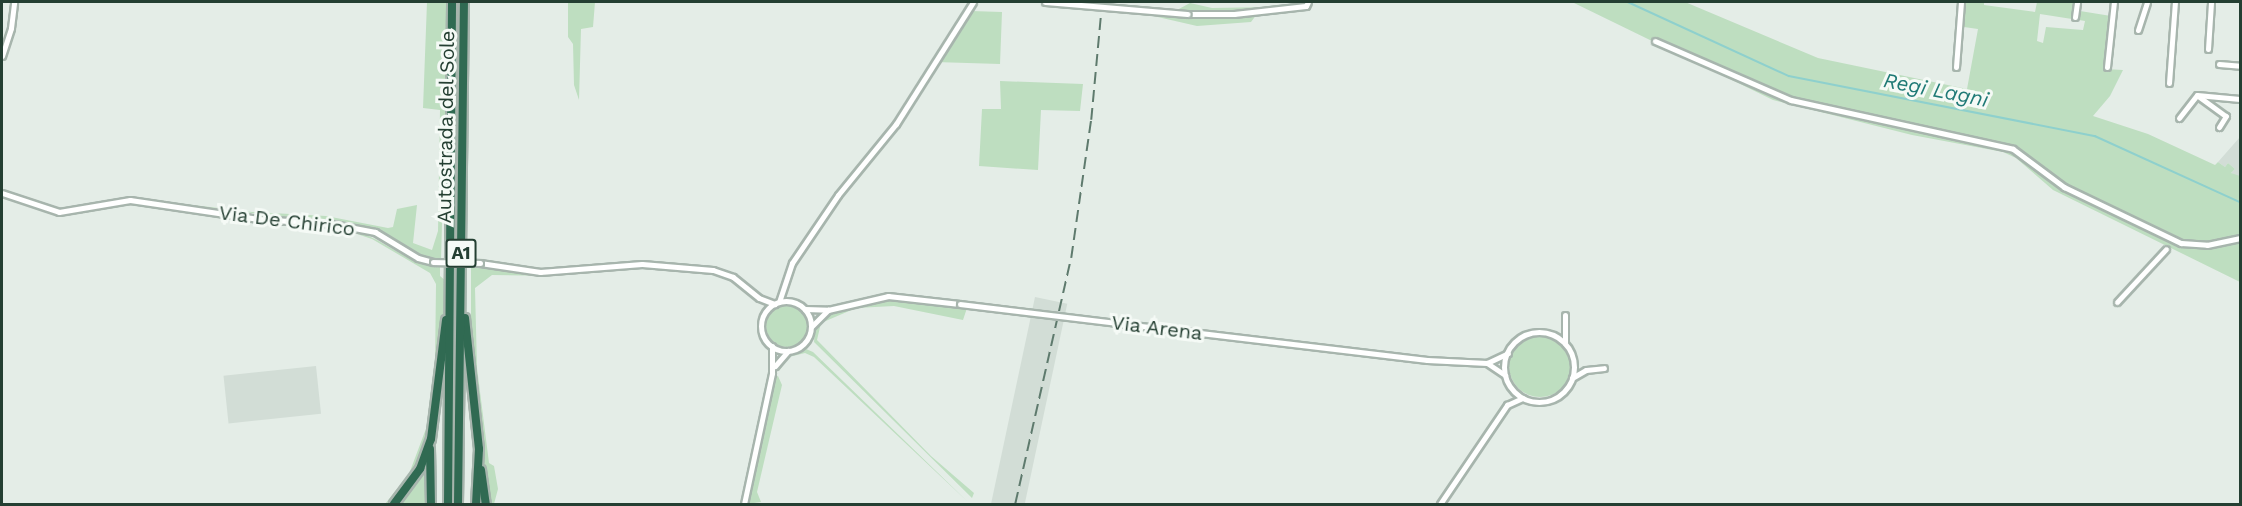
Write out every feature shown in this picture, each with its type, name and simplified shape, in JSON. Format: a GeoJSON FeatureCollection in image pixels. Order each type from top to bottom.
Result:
{"type":"FeatureCollection","features":[{"type":"Feature","properties":{"kind":"highway","name":"Autostrada del Sole"},"geometry":{"type":"LineString","coordinates":[[448,504],[452,2]]}},
{"type":"Feature","properties":{"kind":"highway","name":"Autostrada del Sole"},"geometry":{"type":"LineString","coordinates":[[458,504],[464,2]]}},
{"type":"Feature","properties":{"kind":"highway"},"geometry":{"type":"LineString","coordinates":[[461,268],[486,504]]}},
{"type":"Feature","properties":{"kind":"highway"},"geometry":{"type":"LineString","coordinates":[[431,504],[431,439],[451,276]]}},
{"type":"Feature","properties":{"kind":"highway"},"geometry":{"type":"LineString","coordinates":[[394,504],[416,477],[431,439]]}},
{"type":"Feature","properties":{"kind":"highway"},"geometry":{"type":"LineString","coordinates":[[476,504],[479,449]]}},
{"type":"Feature","properties":{"kind":"street"},"geometry":{"type":"LineString","coordinates":[[2,56],[12,28],[14,2]]}},
{"type":"Feature","properties":{"kind":"street"},"geometry":{"type":"LineString","coordinates":[[765,313],[777,303],[792,263],[810,235],[896,124],[972,2]]}},
{"type":"Feature","properties":{"kind":"street"},"geometry":{"type":"LineString","coordinates":[[1045,2],[1187,14],[1234,15],[1306,6],[1308,2]]}},
{"type":"Feature","properties":{"kind":"street"},"geometry":{"type":"LineString","coordinates":[[1956,67],[1961,2]]}},
{"type":"Feature","properties":{"kind":"street"},"geometry":{"type":"LineString","coordinates":[[2075,17],[2076,2]]}},
{"type":"Feature","properties":{"kind":"street"},"geometry":{"type":"LineString","coordinates":[[2108,67],[2114,2]]}},
{"type":"Feature","properties":{"kind":"street"},"geometry":{"type":"LineString","coordinates":[[2138,30],[2147,2]]}},
{"type":"Feature","properties":{"kind":"street"},"geometry":{"type":"LineString","coordinates":[[2169,83],[2175,2]]}},
{"type":"Feature","properties":{"kind":"street"},"geometry":{"type":"LineString","coordinates":[[2208,49],[2211,2]]}},
{"type":"Feature","properties":{"kind":"street"},"geometry":{"type":"LineString","coordinates":[[1655,41],[1791,100],[2013,149],[2064,187],[2189,246],[2241,238]]}},
{"type":"Feature","properties":{"kind":"street"},"geometry":{"type":"LineString","coordinates":[[2219,64],[2241,66]]}},
{"type":"Feature","properties":{"kind":"street"},"geometry":{"type":"LineString","coordinates":[[2197,95],[2241,99]]}},
{"type":"Feature","properties":{"kind":"street"},"geometry":{"type":"LineString","coordinates":[[2179,118],[2197,95]]}},
{"type":"Feature","properties":{"kind":"street"},"geometry":{"type":"LineString","coordinates":[[2197,95],[2226,116],[2219,127]]}},
{"type":"Feature","properties":{"kind":"street","name":"Via De Chirico"},"geometry":{"type":"LineString","coordinates":[[2,193],[58,212],[130,200],[259,219],[333,224],[375,232],[418,258],[433,262],[480,262],[540,273],[628,265],[713,270],[732,277],[759,298],[777,303]]}},
{"type":"Feature","properties":{"kind":"street"},"geometry":{"type":"LineString","coordinates":[[2117,302],[2166,249]]}},
{"type":"Feature","properties":{"kind":"street"},"geometry":{"type":"LineString","coordinates":[[784,284],[791,301],[805,309],[811,328]]}},
{"type":"Feature","properties":{"kind":"street","name":"Via Arena"},"geometry":{"type":"LineString","coordinates":[[805,309],[828,310],[888,296],[1393,357],[1486,363],[1505,375]]}},
{"type":"Feature","properties":{"kind":"street"},"geometry":{"type":"LineString","coordinates":[[759,298],[765,313],[762,331],[772,346],[772,373]]}},
{"type":"Feature","properties":{"kind":"street"},"geometry":{"type":"LineString","coordinates":[[777,303],[791,301]]}},
{"type":"Feature","properties":{"kind":"street"},"geometry":{"type":"LineString","coordinates":[[744,504],[772,373],[778,358],[802,345],[811,328],[828,310]]}},
{"type":"Feature","properties":{"kind":"street"},"geometry":{"type":"LineString","coordinates":[[1565,315],[1565,343]]}},
{"type":"Feature","properties":{"kind":"street"},"geometry":{"type":"LineString","coordinates":[[1486,363],[1508,352],[1519,339],[1535,332],[1554,335],[1565,343],[1573,357],[1572,378],[1566,390],[1550,400],[1523,398],[1507,405]]}},
{"type":"Feature","properties":{"kind":"street"},"geometry":{"type":"LineString","coordinates":[[772,346],[788,351]]}},
{"type":"Feature","properties":{"kind":"street"},"geometry":{"type":"LineString","coordinates":[[1508,352],[1505,375],[1511,387],[1523,398]]}},
{"type":"Feature","properties":{"kind":"street"},"geometry":{"type":"LineString","coordinates":[[1572,378],[1586,370],[1604,368]]}},
{"type":"Feature","properties":{"kind":"street"},"geometry":{"type":"LineString","coordinates":[[1440,504],[1507,405],[1511,387]]}},
{"type":"Feature","properties":{"kind":"shaded area"},"geometry":{"type":"Polygon","coordinates":[[[2240,137],[2239,178],[2231,173],[2235,169],[2228,163],[2225,167],[2218,162],[2240,137]]]}},
{"type":"Feature","properties":{"kind":"shaded area"},"geometry":{"type":"Polygon","coordinates":[[[1035,297],[1067,304],[1025,504],[991,504],[1035,297]]]}},
{"type":"Feature","properties":{"kind":"shaded area"},"geometry":{"type":"Polygon","coordinates":[[[316,366],[321,414],[229,423],[224,376],[316,366]]]}},
{"type":"Feature","properties":{"kind":"green space"},"geometry":{"type":"Polygon","coordinates":[[[427,2],[448,2],[441,261],[427,260],[361,227],[126,197],[252,212],[326,216],[388,228],[393,227],[397,209],[417,205],[413,243],[432,250],[438,231],[440,110],[423,108],[427,2]]]}},
{"type":"Feature","properties":{"kind":"green space"},"geometry":{"type":"Polygon","coordinates":[[[568,2],[595,2],[593,27],[581,29],[579,100],[574,85],[573,44],[568,37],[568,2]]]}},
{"type":"Feature","properties":{"kind":"green space"},"geometry":{"type":"Polygon","coordinates":[[[1572,2],[1685,2],[1818,58],[1967,89],[1978,29],[1957,26],[1960,2],[1984,2],[1984,5],[2035,12],[2037,2],[2074,2],[2072,19],[2040,14],[2037,41],[2043,43],[2046,27],[2083,30],[2085,21],[2079,20],[2080,11],[2111,16],[2105,69],[2123,70],[2110,96],[2093,116],[2148,134],[2215,165],[2218,162],[2225,167],[2228,163],[2235,169],[2231,173],[2240,176],[2240,282],[2053,190],[2016,158],[2003,152],[1912,135],[1773,100],[1572,2]]]}},
{"type":"Feature","properties":{"kind":"green space"},"geometry":{"type":"Polygon","coordinates":[[[1190,3],[1212,8],[1276,7],[1214,13],[1177,10],[1190,3]]]}},
{"type":"Feature","properties":{"kind":"green space"},"geometry":{"type":"Polygon","coordinates":[[[971,11],[1002,12],[1000,64],[935,62],[971,11]]]}},
{"type":"Feature","properties":{"kind":"green space"},"geometry":{"type":"Polygon","coordinates":[[[1257,14],[1251,22],[1197,26],[1149,15],[1211,19],[1257,14]]]}},
{"type":"Feature","properties":{"kind":"green space"},"geometry":{"type":"Polygon","coordinates":[[[1000,81],[1083,84],[1080,111],[1041,110],[1038,170],[979,166],[982,109],[1001,109],[1000,81]]]}},
{"type":"Feature","properties":{"kind":"green space"},"geometry":{"type":"Polygon","coordinates":[[[339,228],[358,231],[417,263],[440,266],[440,276],[446,281],[439,364],[426,449],[414,475],[391,504],[385,504],[409,474],[427,426],[435,365],[436,284],[430,273],[372,239],[339,228]]]}},
{"type":"Feature","properties":{"kind":"green space"},"geometry":{"type":"Polygon","coordinates":[[[471,265],[560,276],[492,275],[475,288],[477,368],[489,463],[494,466],[498,489],[494,504],[489,504],[471,371],[471,265]]]}},
{"type":"Feature","properties":{"kind":"green space"},"geometry":{"type":"Polygon","coordinates":[[[881,300],[967,308],[963,320],[894,306],[856,308],[821,323],[817,340],[931,456],[974,493],[972,498],[814,342],[815,327],[826,314],[881,300]]]}},
{"type":"Feature","properties":{"kind":"green space"},"geometry":{"type":"Polygon","coordinates":[[[787,305],[795,306],[802,311],[807,318],[807,334],[802,341],[795,346],[787,347],[779,346],[772,341],[767,334],[766,326],[767,318],[772,311],[779,306],[787,305]]]}},
{"type":"Feature","properties":{"kind":"green space"},"geometry":{"type":"Polygon","coordinates":[[[1534,335],[1546,335],[1562,344],[1569,354],[1571,366],[1569,378],[1562,388],[1546,397],[1534,397],[1523,392],[1514,383],[1509,372],[1509,360],[1514,349],[1523,340],[1534,335]]]}},
{"type":"Feature","properties":{"kind":"green space"},"geometry":{"type":"Polygon","coordinates":[[[806,349],[813,352],[969,503],[814,357],[805,353],[789,357],[779,371],[777,365],[789,354],[806,349]]]}},
{"type":"Feature","properties":{"kind":"green space"},"geometry":{"type":"Polygon","coordinates":[[[778,376],[782,385],[757,492],[761,502],[747,504],[774,377],[778,376]]]}},
{"type":"Feature","properties":{"kind":"green space"},"geometry":{"type":"Polygon","coordinates":[[[427,462],[428,504],[399,504],[420,479],[427,462]]]}},
{"type":"Feature","properties":{"kind":"waterway","name":"Regi Lagni"},"geometry":{"type":"LineString","coordinates":[[1628,2],[1789,76],[2095,136],[2240,202]]}},
{"type":"Feature","properties":{"kind":"railway"},"geometry":{"type":"LineString","coordinates":[[1015,504],[1071,258],[1091,120],[1102,2]]}}]}
